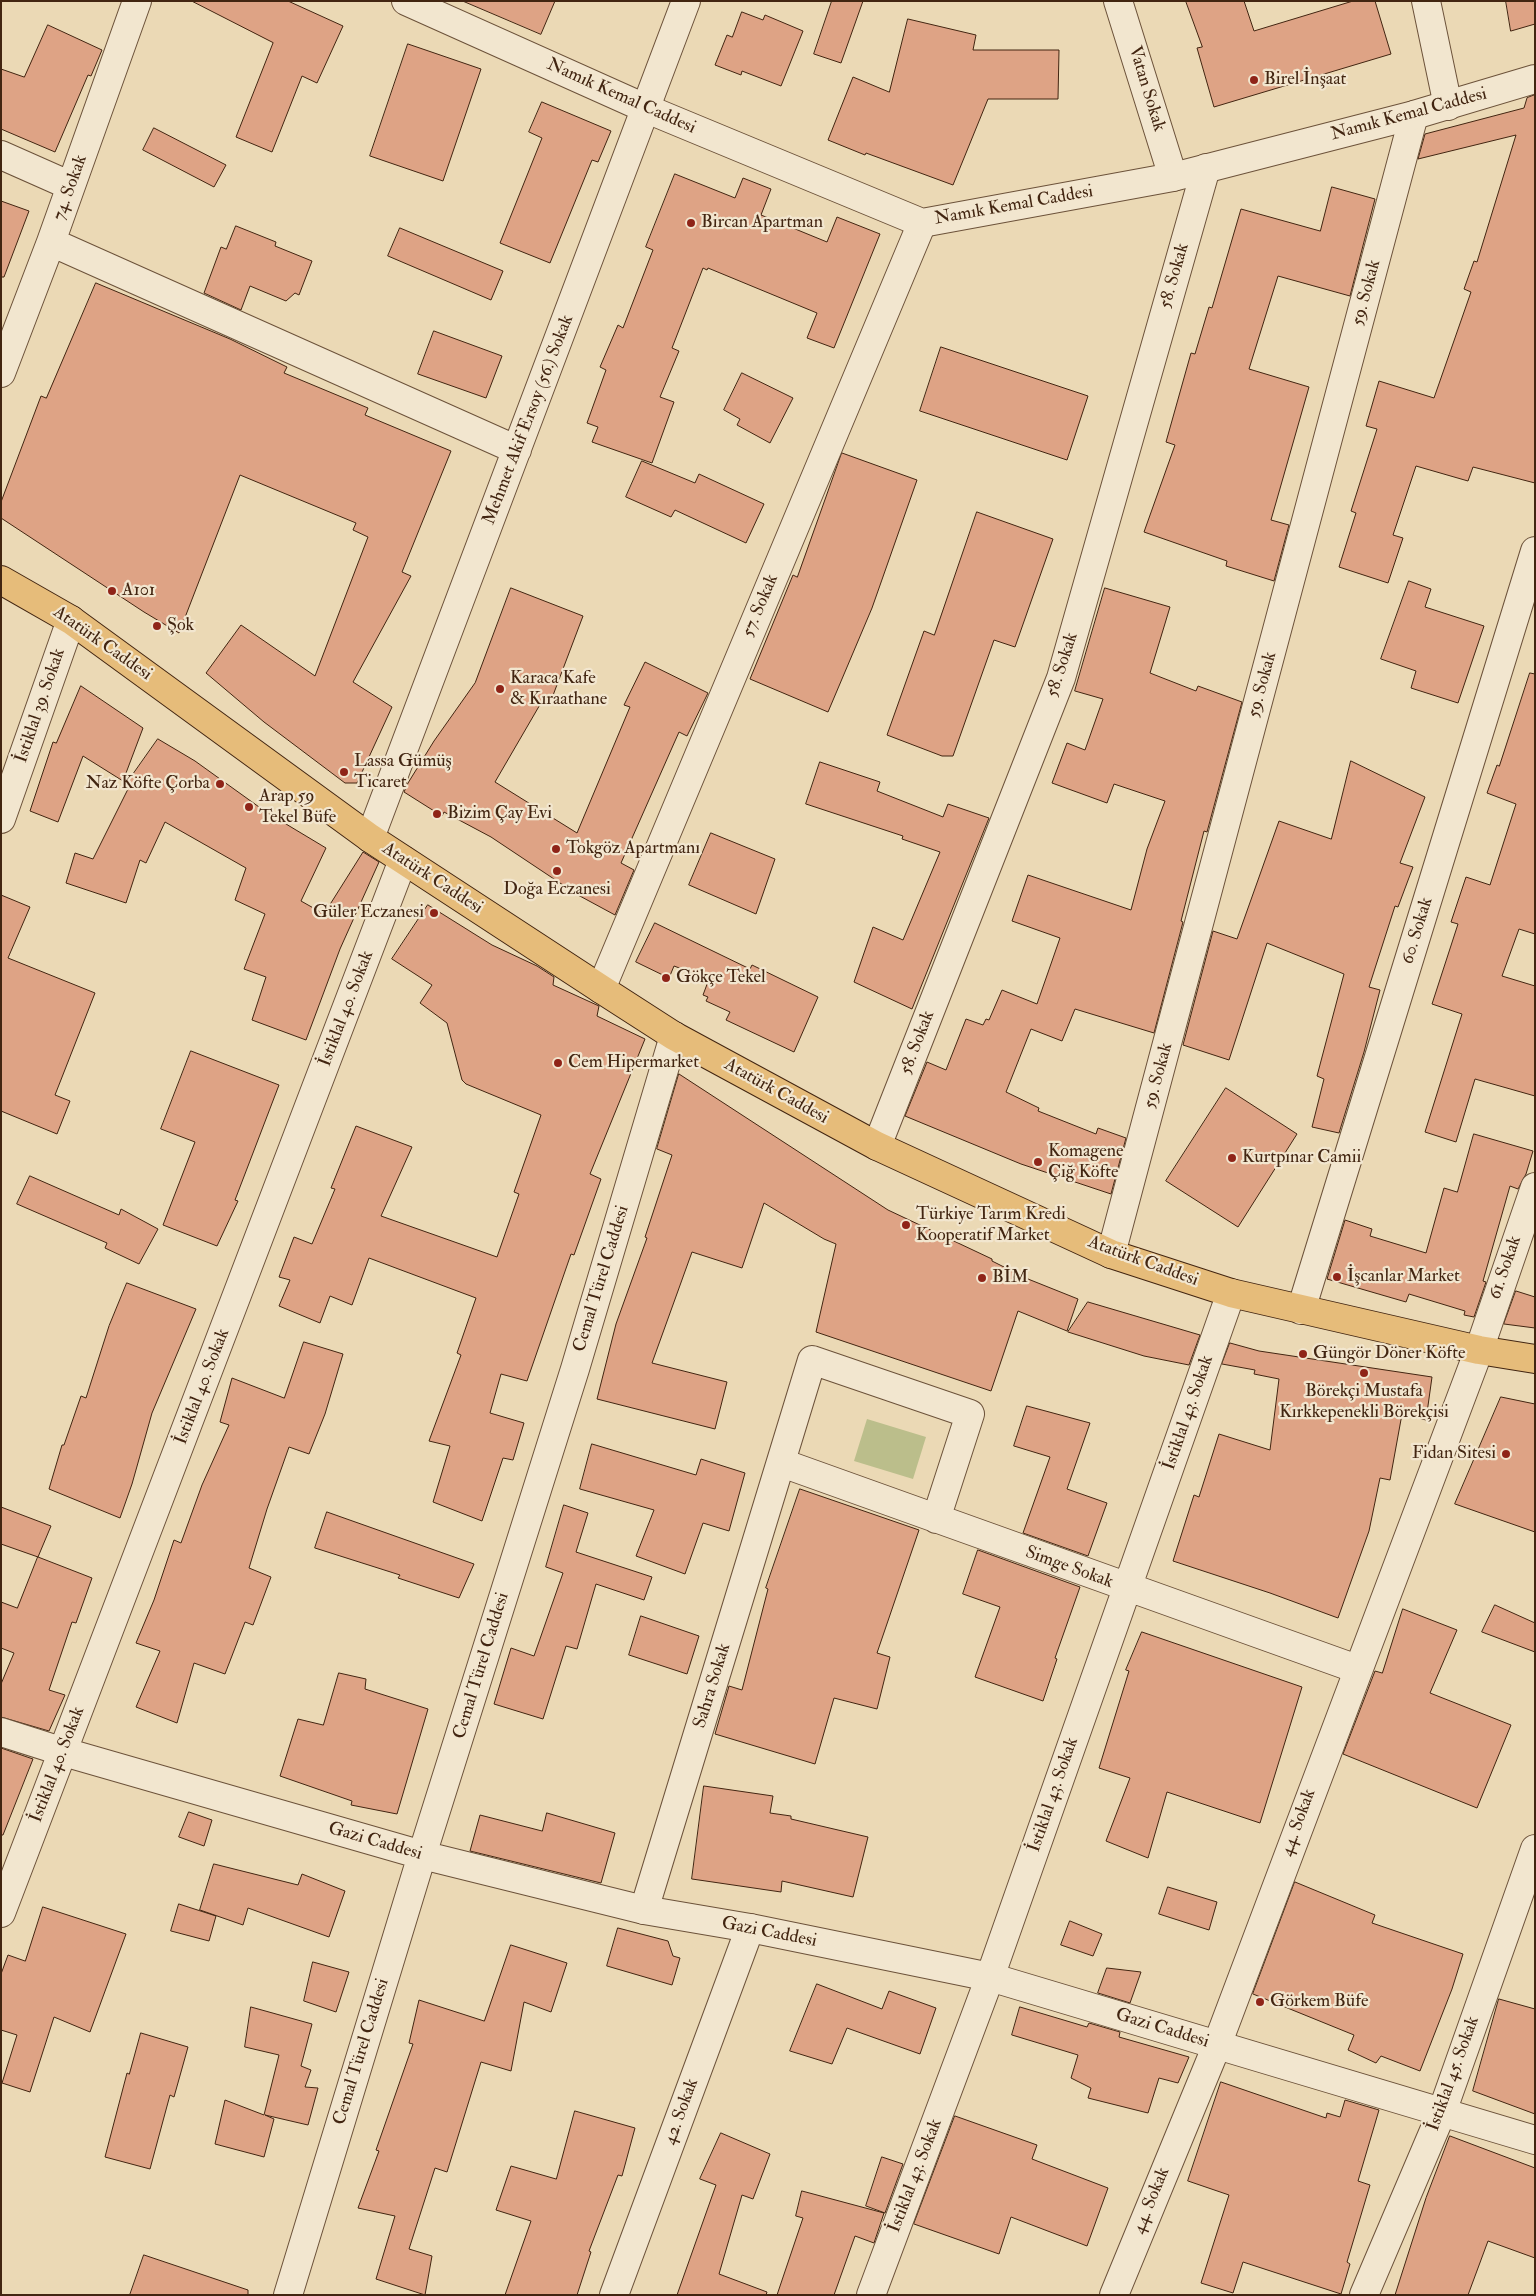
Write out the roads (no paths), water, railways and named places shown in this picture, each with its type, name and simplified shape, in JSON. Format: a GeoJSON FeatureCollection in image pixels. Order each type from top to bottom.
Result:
{"type":"FeatureCollection","features":[{"type":"Feature","properties":{"kind":"main road","name":"Atatürk Caddesi"},"geometry":{"type":"LineString","coordinates":[[1,580],[70,620],[370,838],[600,989],[674,1036],[877,1146],[1111,1254],[1231,1294],[1479,1350],[1535,1359]]}},
{"type":"Feature","properties":{"kind":"street","name":"74. Sokak"},"geometry":{"type":"LineString","coordinates":[[1,373],[51,242],[137,1]]}},
{"type":"Feature","properties":{"kind":"street","name":"Namık Kemal Caddesi"},"geometry":{"type":"LineString","coordinates":[[406,1],[647,109],[922,223],[1173,177],[1448,106],[1535,79]]}},
{"type":"Feature","properties":{"kind":"street","name":"Mehmet Akif Ersoy (56.) Sokak"},"geometry":{"type":"LineString","coordinates":[[370,838],[647,109],[686,1]]}},
{"type":"Feature","properties":{"kind":"street","name":"Vatan Sokak"},"geometry":{"type":"LineString","coordinates":[[1118,1],[1173,177]]}},
{"type":"Feature","properties":{"kind":"street"},"geometry":{"type":"LineString","coordinates":[[1426,1],[1448,106]]}},
{"type":"Feature","properties":{"kind":"street","name":"59. Sokak"},"geometry":{"type":"LineString","coordinates":[[1111,1254],[1414,115]]}},
{"type":"Feature","properties":{"kind":"street"},"geometry":{"type":"LineString","coordinates":[[1,155],[71,186]]}},
{"type":"Feature","properties":{"kind":"street","name":"58. Sokak"},"geometry":{"type":"LineString","coordinates":[[877,1146],[1061,678],[1206,168]]}},
{"type":"Feature","properties":{"kind":"street","name":"57. Sokak"},"geometry":{"type":"LineString","coordinates":[[600,989],[922,223]]}},
{"type":"Feature","properties":{"kind":"street"},"geometry":{"type":"LineString","coordinates":[[51,242],[517,450]]}},
{"type":"Feature","properties":{"kind":"street","name":"60. Sokak"},"geometry":{"type":"LineString","coordinates":[[1301,1310],[1535,551]]}},
{"type":"Feature","properties":{"kind":"street","name":"İstiklal 39. Sokak"},"geometry":{"type":"LineString","coordinates":[[1,819],[70,620]]}},
{"type":"Feature","properties":{"kind":"street","name":"İstiklal 40. Sokak"},"geometry":{"type":"LineString","coordinates":[[1,1913],[403,860]]}},
{"type":"Feature","properties":{"kind":"street","name":"Cemal Türel Caddesi"},"geometry":{"type":"LineString","coordinates":[[288,2295],[422,1856],[575,1369],[674,1036]]}},
{"type":"Feature","properties":{"kind":"street","name":"61. Sokak"},"geometry":{"type":"LineString","coordinates":[[1479,1350],[1535,1187]]}},
{"type":"Feature","properties":{"kind":"street","name":"İstiklal 43. Sokak"},"geometry":{"type":"LineString","coordinates":[[871,2295],[990,1977],[1231,1294]]}},
{"type":"Feature","properties":{"kind":"street","name":"44. Sokak"},"geometry":{"type":"LineString","coordinates":[[1114,2295],[1217,2045],[1357,1669],[1479,1350]]}},
{"type":"Feature","properties":{"kind":"street","name":"Sahra Sokak"},"geometry":{"type":"LineString","coordinates":[[644,1910],[812,1360],[970,1414],[936,1519]]}},
{"type":"Feature","properties":{"kind":"street","name":"Simge Sokak"},"geometry":{"type":"LineString","coordinates":[[782,1463],[1127,1589],[1357,1669]]}},
{"type":"Feature","properties":{"kind":"street","name":"Gazi Caddesi"},"geometry":{"type":"LineString","coordinates":[[1,1732],[422,1856],[644,1910],[750,1928],[990,1977],[1535,2140]]}},
{"type":"Feature","properties":{"kind":"street","name":"İstiklal 45. Sokak"},"geometry":{"type":"LineString","coordinates":[[1364,2295],[1442,2112],[1535,1849]]}},
{"type":"Feature","properties":{"kind":"street","name":"42. Sokak"},"geometry":{"type":"LineString","coordinates":[[614,2295],[750,1928]]}},
{"type":"Feature","properties":{"kind":"place","name":"Birel İnşaat"},"geometry":{"type":"Point","coordinates":[1254,80]}},
{"type":"Feature","properties":{"kind":"place","name":"Bircan Apartman"},"geometry":{"type":"Point","coordinates":[691,223]}},
{"type":"Feature","properties":{"kind":"place","name":"A101"},"geometry":{"type":"Point","coordinates":[112,591]}},
{"type":"Feature","properties":{"kind":"place","name":"Şok"},"geometry":{"type":"Point","coordinates":[157,626]}},
{"type":"Feature","properties":{"kind":"place","name":"Karaca Kafe & Kıraathane"},"geometry":{"type":"Point","coordinates":[500,689]}},
{"type":"Feature","properties":{"kind":"place","name":"Lassa Gümüş Ticaret"},"geometry":{"type":"Point","coordinates":[344,772]}},
{"type":"Feature","properties":{"kind":"place","name":"Naz Köfte Çorba"},"geometry":{"type":"Point","coordinates":[220,784]}},
{"type":"Feature","properties":{"kind":"place","name":"Arap 59 Tekel Büfe"},"geometry":{"type":"Point","coordinates":[249,807]}},
{"type":"Feature","properties":{"kind":"place","name":"Bizim Çay Evi"},"geometry":{"type":"Point","coordinates":[437,814]}},
{"type":"Feature","properties":{"kind":"place","name":"Tokgöz Apartmanı"},"geometry":{"type":"Point","coordinates":[556,849]}},
{"type":"Feature","properties":{"kind":"place","name":"Doğa Eczanesi"},"geometry":{"type":"Point","coordinates":[557,871]}},
{"type":"Feature","properties":{"kind":"place","name":"Güler Eczanesi"},"geometry":{"type":"Point","coordinates":[434,913]}},
{"type":"Feature","properties":{"kind":"place","name":"Gökçe Tekel"},"geometry":{"type":"Point","coordinates":[666,978]}},
{"type":"Feature","properties":{"kind":"place","name":"Cem Hipermarket"},"geometry":{"type":"Point","coordinates":[558,1063]}},
{"type":"Feature","properties":{"kind":"place","name":"Kurtpınar Camii"},"geometry":{"type":"Point","coordinates":[1232,1158]}},
{"type":"Feature","properties":{"kind":"place","name":"Komagene Çiğ Köfte"},"geometry":{"type":"Point","coordinates":[1038,1162]}},
{"type":"Feature","properties":{"kind":"place","name":"Türkiye Tarım Kredi Kooperatif Market"},"geometry":{"type":"Point","coordinates":[906,1225]}},
{"type":"Feature","properties":{"kind":"place","name":"İşcanlar Market"},"geometry":{"type":"Point","coordinates":[1337,1277]}},
{"type":"Feature","properties":{"kind":"place","name":"BİM"},"geometry":{"type":"Point","coordinates":[982,1278]}},
{"type":"Feature","properties":{"kind":"place","name":"Güngör Döner Köfte"},"geometry":{"type":"Point","coordinates":[1303,1354]}},
{"type":"Feature","properties":{"kind":"place","name":"Börekçi Mustafa Kırkkepenekli Börekçisi"},"geometry":{"type":"Point","coordinates":[1364,1373]}},
{"type":"Feature","properties":{"kind":"place","name":"Fidan Sitesi"},"geometry":{"type":"Point","coordinates":[1506,1454]}},
{"type":"Feature","properties":{"kind":"place","name":"Görkem Büfe"},"geometry":{"type":"Point","coordinates":[1260,2002]}}]}
